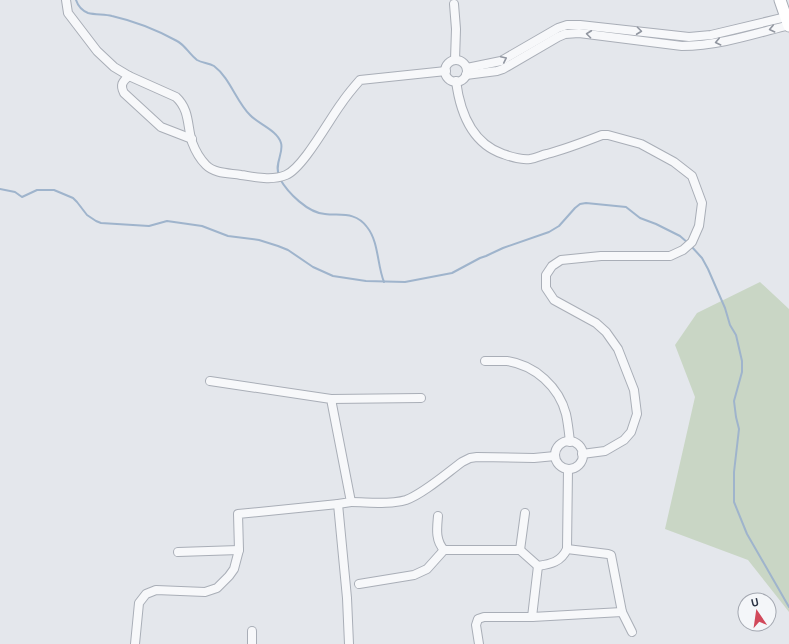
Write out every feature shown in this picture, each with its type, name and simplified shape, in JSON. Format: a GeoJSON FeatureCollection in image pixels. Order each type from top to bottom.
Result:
{"type":"FeatureCollection","features":[{"type":"Feature","properties":{"kind":"main road"},"geometry":{"type":"LineString","coordinates":[[780,0],[788,23]]}},
{"type":"Feature","properties":{"kind":"street"},"geometry":{"type":"LineString","coordinates":[[66,0],[68,13],[97,51],[114,67],[129,76],[170,94],[180,101],[188,118],[196,151],[210,169],[223,173],[259,178],[282,176],[290,173],[299,166],[342,103],[360,80],[446,71]]}},
{"type":"Feature","properties":{"kind":"street"},"geometry":{"type":"LineString","coordinates":[[454,4],[455,60]]}},
{"type":"Feature","properties":{"kind":"street"},"geometry":{"type":"LineString","coordinates":[[466,72],[501,61],[563,26],[580,25],[689,37],[788,23]]}},
{"type":"Feature","properties":{"kind":"street"},"geometry":{"type":"LineString","coordinates":[[466,72],[497,71],[503,69],[565,34],[579,33],[690,46],[710,44],[788,23]]}},
{"type":"Feature","properties":{"kind":"street"},"geometry":{"type":"LineString","coordinates":[[610,37],[612,28]]}},
{"type":"Feature","properties":{"kind":"street"},"geometry":{"type":"LineString","coordinates":[[455,60],[463,62],[466,72],[462,80],[456,81],[449,78],[446,71],[448,64],[455,60]]}},
{"type":"Feature","properties":{"kind":"street"},"geometry":{"type":"LineString","coordinates":[[129,76],[122,83],[121,88],[124,93],[161,127],[192,139]]}},
{"type":"Feature","properties":{"kind":"street"},"geometry":{"type":"LineString","coordinates":[[456,81],[463,114],[471,130],[483,143],[494,151],[517,159],[530,158],[570,147],[608,134],[641,144],[674,162],[692,176],[702,203],[699,226],[692,242],[683,250],[670,256],[601,256],[561,260],[552,266],[546,275],[546,288],[554,300],[596,323],[606,332],[618,349],[634,390],[637,414],[631,432],[624,440],[605,451],[582,454]]}},
{"type":"Feature","properties":{"kind":"street"},"geometry":{"type":"LineString","coordinates":[[485,361],[505,361],[517,364],[530,369],[550,384],[558,394],[566,413],[570,442]]}},
{"type":"Feature","properties":{"kind":"street"},"geometry":{"type":"LineString","coordinates":[[210,381],[331,399],[421,398]]}},
{"type":"Feature","properties":{"kind":"street"},"geometry":{"type":"LineString","coordinates":[[331,399],[351,502]]}},
{"type":"Feature","properties":{"kind":"street"},"geometry":{"type":"LineString","coordinates":[[570,442],[578,446],[582,454],[580,463],[577,466],[568,469],[559,465],[555,452],[560,445],[570,442]]}},
{"type":"Feature","properties":{"kind":"street"},"geometry":{"type":"LineString","coordinates":[[135,644],[139,603],[146,594],[156,590],[205,592],[217,588],[229,576],[234,569],[239,550],[238,514],[351,502],[394,502],[405,500],[415,496],[462,462],[470,458],[534,458],[555,456]]}},
{"type":"Feature","properties":{"kind":"street"},"geometry":{"type":"LineString","coordinates":[[538,566],[552,563],[560,559],[567,549],[568,469]]}},
{"type":"Feature","properties":{"kind":"street"},"geometry":{"type":"LineString","coordinates":[[338,504],[350,644]]}},
{"type":"Feature","properties":{"kind":"street"},"geometry":{"type":"LineString","coordinates":[[520,550],[525,513]]}},
{"type":"Feature","properties":{"kind":"street"},"geometry":{"type":"LineString","coordinates":[[438,516],[437,537],[439,544],[444,550]]}},
{"type":"Feature","properties":{"kind":"street"},"geometry":{"type":"LineString","coordinates":[[567,549],[611,555],[622,612],[632,632]]}},
{"type":"Feature","properties":{"kind":"street"},"geometry":{"type":"LineString","coordinates":[[178,552],[239,550]]}},
{"type":"Feature","properties":{"kind":"street"},"geometry":{"type":"LineString","coordinates":[[359,584],[414,575],[427,569],[444,550],[520,550],[538,566]]}},
{"type":"Feature","properties":{"kind":"street"},"geometry":{"type":"LineString","coordinates":[[532,617],[538,566]]}},
{"type":"Feature","properties":{"kind":"street"},"geometry":{"type":"LineString","coordinates":[[478,644],[476,625],[478,619],[484,617],[532,617],[622,612]]}},
{"type":"Feature","properties":{"kind":"street"},"geometry":{"type":"LineString","coordinates":[[252,631],[252,644]]}},
{"type":"Feature","properties":{"kind":"green space"},"geometry":{"type":"Polygon","coordinates":[[[760,282],[789,309],[789,612],[777,597],[777,592],[773,592],[748,560],[665,529],[695,397],[675,345],[697,313],[760,282]]]}},
{"type":"Feature","properties":{"kind":"waterway"},"geometry":{"type":"LineString","coordinates":[[76,0],[81,8],[88,13],[109,15],[137,23],[162,33],[180,43],[197,60],[210,64],[220,71],[250,115],[276,134],[279,138],[282,147],[278,163],[279,175]]}},
{"type":"Feature","properties":{"kind":"waterway"},"geometry":{"type":"LineString","coordinates":[[280,179],[293,196],[312,210],[325,214],[352,216],[362,222],[367,227],[374,240],[384,282]]}},
{"type":"Feature","properties":{"kind":"waterway"},"geometry":{"type":"LineString","coordinates":[[0,189],[15,192],[22,197],[37,190],[54,190],[73,198],[87,215],[101,223],[149,226],[167,221],[202,226],[228,236],[259,240],[288,250],[313,267],[333,276],[366,281],[405,282],[452,273],[503,248],[549,232],[559,226],[580,204],[586,203],[626,207],[640,218],[680,236],[688,243]]}},
{"type":"Feature","properties":{"kind":"waterway"},"geometry":{"type":"LineString","coordinates":[[691,246],[702,258],[708,269],[725,308],[730,325],[736,335],[742,361],[742,372],[734,401],[739,429],[734,472],[734,502],[747,534],[789,607]]}}]}
